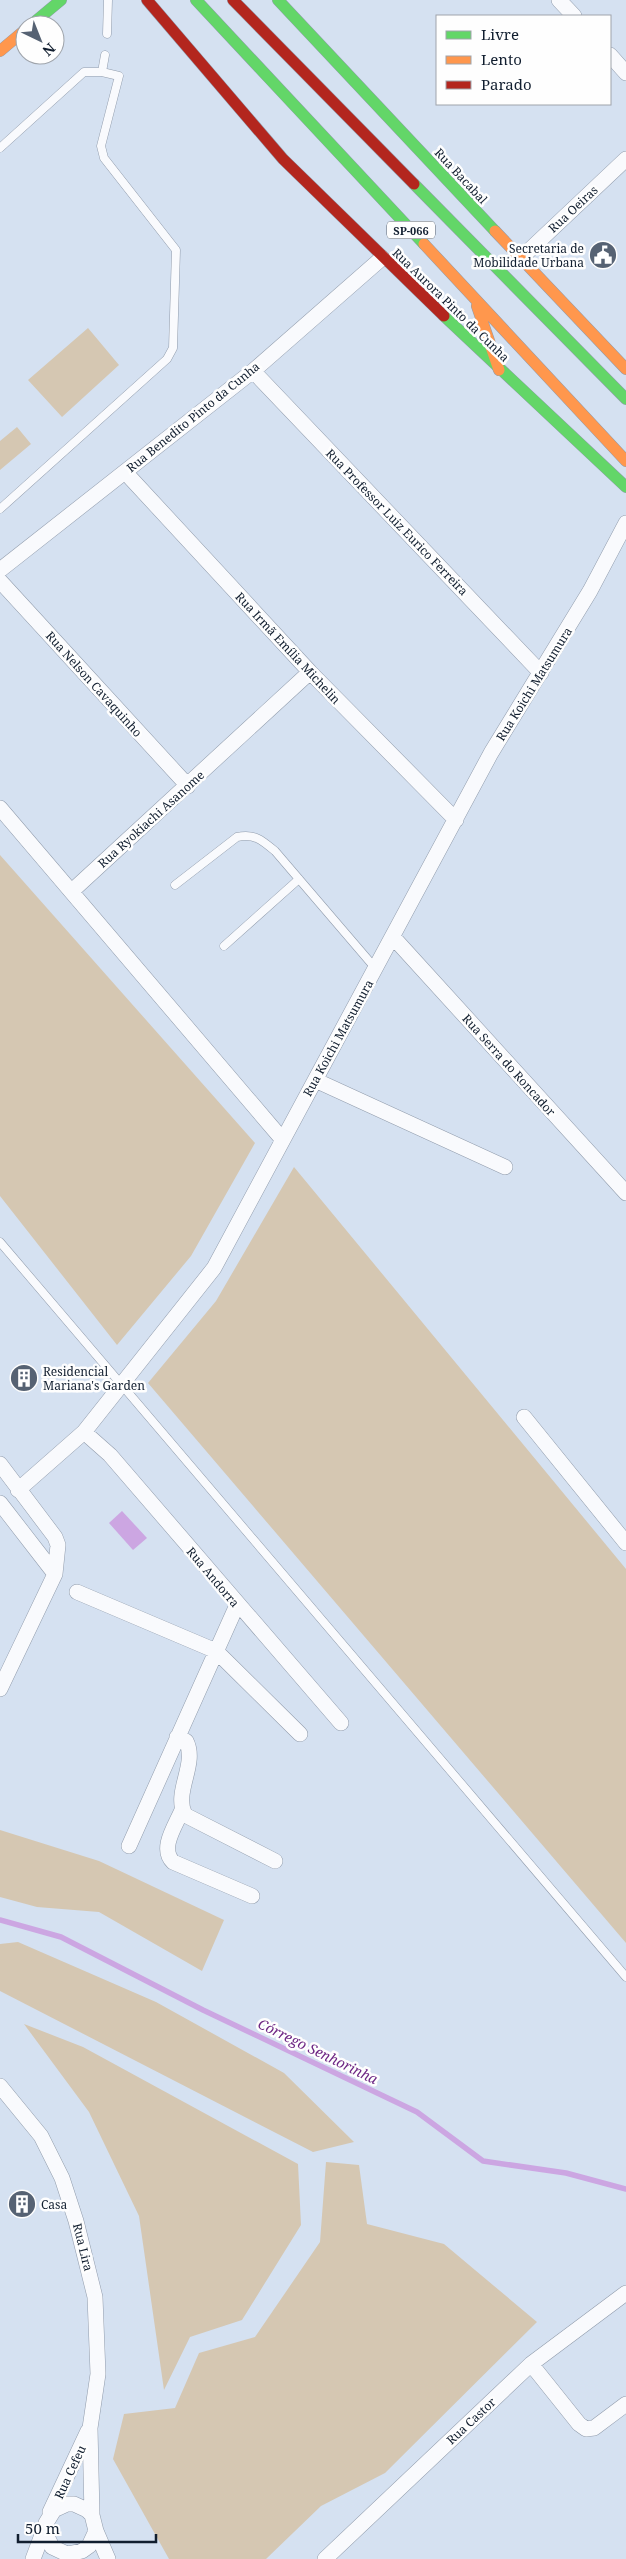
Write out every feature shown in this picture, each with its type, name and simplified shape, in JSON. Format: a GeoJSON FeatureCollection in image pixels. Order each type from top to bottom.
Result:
{"type":"FeatureCollection","features":[{"type":"Feature","properties":{"kind":"street"},"geometry":{"type":"LineString","coordinates":[[43,15],[61,0]]}},
{"type":"Feature","properties":{"kind":"street","name":"Rua Aurora Pinto da Cunha"},"geometry":{"type":"LineString","coordinates":[[147,0],[283,159],[382,258],[499,370],[626,487]]}},
{"type":"Feature","properties":{"kind":"street","name":"SP-066"},"geometry":{"type":"LineString","coordinates":[[196,0],[626,461]]}},
{"type":"Feature","properties":{"kind":"street","name":"SP-066"},"geometry":{"type":"LineString","coordinates":[[233,0],[626,399]]}},
{"type":"Feature","properties":{"kind":"street","name":"Rua Bacabal"},"geometry":{"type":"LineString","coordinates":[[278,0],[520,259],[626,369]]}},
{"type":"Feature","properties":{"kind":"street"},"geometry":{"type":"LineString","coordinates":[[559,0],[573,15]]}},
{"type":"Feature","properties":{"kind":"street"},"geometry":{"type":"LineString","coordinates":[[0,52],[15,39]]}},
{"type":"Feature","properties":{"kind":"street"},"geometry":{"type":"LineString","coordinates":[[611,56],[626,73]]}},
{"type":"Feature","properties":{"kind":"street","name":"Rua Oeiras"},"geometry":{"type":"LineString","coordinates":[[520,259],[626,159]]}},
{"type":"Feature","properties":{"kind":"street","name":"Rua Benedito Pinto da Cunha"},"geometry":{"type":"LineString","coordinates":[[0,570],[253,371],[382,258]]}},
{"type":"Feature","properties":{"kind":"street"},"geometry":{"type":"LineString","coordinates":[[474,297],[499,370]]}},
{"type":"Feature","properties":{"kind":"street","name":"Rua Professor Luiz Eurico Ferreira"},"geometry":{"type":"LineString","coordinates":[[253,371],[541,673]]}},
{"type":"Feature","properties":{"kind":"street","name":"Rua Irmã Emília Michelin"},"geometry":{"type":"LineString","coordinates":[[124,472],[310,672],[456,820]]}},
{"type":"Feature","properties":{"kind":"street","name":"Rua Koichi Matsumura"},"geometry":{"type":"LineString","coordinates":[[18,1490],[84,1432],[214,1268],[491,753],[590,592],[626,523]]}},
{"type":"Feature","properties":{"kind":"street","name":"Rua Nelson Cavaquinho"},"geometry":{"type":"LineString","coordinates":[[0,581],[188,786]]}},
{"type":"Feature","properties":{"kind":"street","name":"Rua Ryokiachi Asanome"},"geometry":{"type":"LineString","coordinates":[[72,891],[310,672]]}},
{"type":"Feature","properties":{"kind":"street"},"geometry":{"type":"LineString","coordinates":[[0,808],[282,1139]]}},
{"type":"Feature","properties":{"kind":"street","name":"Rua Serra do Roncador"},"geometry":{"type":"LineString","coordinates":[[393,938],[626,1193]]}},
{"type":"Feature","properties":{"kind":"street"},"geometry":{"type":"LineString","coordinates":[[315,1080],[505,1167]]}},
{"type":"Feature","properties":{"kind":"street"},"geometry":{"type":"LineString","coordinates":[[524,1417],[625,1539]]}},
{"type":"Feature","properties":{"kind":"street","name":"Rua Andorra"},"geometry":{"type":"LineString","coordinates":[[84,1432],[110,1455],[237,1605],[341,1723]]}},
{"type":"Feature","properties":{"kind":"street"},"geometry":{"type":"LineString","coordinates":[[0,1464],[55,1536],[58,1546],[55,1574],[0,1689]]}},
{"type":"Feature","properties":{"kind":"street"},"geometry":{"type":"LineString","coordinates":[[0,1504],[55,1574]]}},
{"type":"Feature","properties":{"kind":"street"},"geometry":{"type":"LineString","coordinates":[[77,1592],[216,1651],[300,1734]]}},
{"type":"Feature","properties":{"kind":"street"},"geometry":{"type":"LineString","coordinates":[[129,1846],[237,1605]]}},
{"type":"Feature","properties":{"kind":"street"},"geometry":{"type":"LineString","coordinates":[[177,1737],[186,1741],[190,1754],[182,1810],[167,1846],[168,1858],[173,1862],[252,1896]]}},
{"type":"Feature","properties":{"kind":"street"},"geometry":{"type":"LineString","coordinates":[[182,1810],[192,1820],[275,1861]]}},
{"type":"Feature","properties":{"kind":"street","name":"Rua Lira"},"geometry":{"type":"LineString","coordinates":[[0,2086],[42,2136],[62,2178],[76,2220],[95,2296],[98,2374],[90,2428]]}},
{"type":"Feature","properties":{"kind":"street","name":"Rua Castor"},"geometry":{"type":"LineString","coordinates":[[325,2559],[531,2364],[626,2293]]}},
{"type":"Feature","properties":{"kind":"street"},"geometry":{"type":"LineString","coordinates":[[531,2364],[586,2429],[594,2428],[626,2404]]}},
{"type":"Feature","properties":{"kind":"street"},"geometry":{"type":"LineString","coordinates":[[90,2428],[92,2515],[96,2531],[108,2559]]}},
{"type":"Feature","properties":{"kind":"street","name":"Rua Cefeu"},"geometry":{"type":"LineString","coordinates":[[33,2559],[48,2519],[90,2428]]}},
{"type":"Feature","properties":{"kind":"street"},"geometry":{"type":"LineString","coordinates":[[92,2515],[81,2506],[67,2504],[60,2506],[48,2519],[48,2540],[55,2555],[67,2554],[82,2551],[89,2546],[96,2531]]}},
{"type":"Feature","properties":{"kind":"street"},"geometry":{"type":"LineString","coordinates":[[82,2551],[98,2559]]}},
{"type":"Feature","properties":{"kind":"lane"},"geometry":{"type":"LineString","coordinates":[[107,34],[108,0]]}},
{"type":"Feature","properties":{"kind":"lane"},"geometry":{"type":"LineString","coordinates":[[102,72],[105,55]]}},
{"type":"Feature","properties":{"kind":"lane"},"geometry":{"type":"LineString","coordinates":[[0,148],[84,72],[102,72],[119,76],[101,146],[104,158],[176,250],[173,348],[167,359],[0,509]]}},
{"type":"Feature","properties":{"kind":"lane"},"geometry":{"type":"LineString","coordinates":[[176,885],[221,847],[237,837],[249,834],[261,838],[299,879],[376,969]]}},
{"type":"Feature","properties":{"kind":"lane"},"geometry":{"type":"LineString","coordinates":[[224,946],[299,879]]}},
{"type":"Feature","properties":{"kind":"lane"},"geometry":{"type":"LineString","coordinates":[[0,1242],[626,1977]]}},
{"type":"Feature","properties":{"kind":"shaded area"},"geometry":{"type":"Polygon","coordinates":[[[88,328],[119,365],[62,417],[28,380],[88,328]]]}},
{"type":"Feature","properties":{"kind":"shaded area"},"geometry":{"type":"Polygon","coordinates":[[[17,427],[31,444],[0,470],[0,441],[17,427]]]}},
{"type":"Feature","properties":{"kind":"shaded area"},"geometry":{"type":"Polygon","coordinates":[[[0,855],[255,1143],[191,1256],[117,1345],[0,1196],[0,855]]]}},
{"type":"Feature","properties":{"kind":"shaded area"},"geometry":{"type":"Polygon","coordinates":[[[294,1167],[626,1569],[626,1943],[148,1383],[216,1301],[294,1167]]]}},
{"type":"Feature","properties":{"kind":"shaded area"},"geometry":{"type":"Polygon","coordinates":[[[122,1511],[147,1538],[133,1550],[109,1523],[122,1511]]]}},
{"type":"Feature","properties":{"kind":"shaded area"},"geometry":{"type":"Polygon","coordinates":[[[0,1830],[99,1861],[224,1920],[202,1971],[99,1912],[37,1907],[0,1897],[0,1830]]]}},
{"type":"Feature","properties":{"kind":"shaded area"},"geometry":{"type":"Polygon","coordinates":[[[18,1942],[156,2002],[284,2073],[354,2142],[313,2152],[0,1991],[0,1944],[18,1942]]]}},
{"type":"Feature","properties":{"kind":"shaded area"},"geometry":{"type":"Polygon","coordinates":[[[24,2024],[83,2047],[298,2164],[301,2225],[242,2320],[190,2337],[164,2390],[139,2216],[89,2112],[24,2024]]]}},
{"type":"Feature","properties":{"kind":"shaded area"},"geometry":{"type":"Polygon","coordinates":[[[326,2162],[359,2165],[367,2224],[444,2244],[537,2322],[385,2473],[321,2506],[266,2559],[169,2559],[113,2459],[124,2414],[175,2408],[199,2353],[255,2337],[320,2242],[326,2162]]]}},
{"type":"Feature","properties":{"kind":"waterway","name":"Córrego Senhorinha"},"geometry":{"type":"LineString","coordinates":[[0,1920],[61,1937],[203,2010],[417,2112],[483,2161],[566,2173],[626,2189]]}},
{"type":"Feature","properties":{"kind":"traffic: fast"},"geometry":{"type":"LineString","coordinates":[[43,15],[61,0]]}},
{"type":"Feature","properties":{"kind":"traffic: fast"},"geometry":{"type":"LineString","coordinates":[[196,0],[424,244]]}},
{"type":"Feature","properties":{"kind":"traffic: fast"},"geometry":{"type":"LineString","coordinates":[[278,0],[495,231]]}},
{"type":"Feature","properties":{"kind":"traffic: fast"},"geometry":{"type":"LineString","coordinates":[[414,184],[626,399]]}},
{"type":"Feature","properties":{"kind":"traffic: fast"},"geometry":{"type":"LineString","coordinates":[[444,316],[626,487]]}},
{"type":"Feature","properties":{"kind":"traffic: slow"},"geometry":{"type":"LineString","coordinates":[[0,51],[15,38]]}},
{"type":"Feature","properties":{"kind":"traffic: slow"},"geometry":{"type":"LineString","coordinates":[[495,231],[626,369]]}},
{"type":"Feature","properties":{"kind":"traffic: slow"},"geometry":{"type":"LineString","coordinates":[[424,244],[626,461]]}},
{"type":"Feature","properties":{"kind":"traffic: slow"},"geometry":{"type":"LineString","coordinates":[[477,306],[499,370]]}},
{"type":"Feature","properties":{"kind":"traffic: jam"},"geometry":{"type":"LineString","coordinates":[[147,0],[283,159],[444,316]]}},
{"type":"Feature","properties":{"kind":"traffic: jam"},"geometry":{"type":"LineString","coordinates":[[233,0],[414,184]]}},
{"type":"Feature","properties":{"kind":"place","name":"Secretaria de Mobilidade Urbana"},"geometry":{"type":"Point","coordinates":[603,255]}},
{"type":"Feature","properties":{"kind":"place","name":"Residencial Mariana's Garden"},"geometry":{"type":"Point","coordinates":[24,1378]}},
{"type":"Feature","properties":{"kind":"place","name":"Casa"},"geometry":{"type":"Point","coordinates":[22,2204]}}]}
